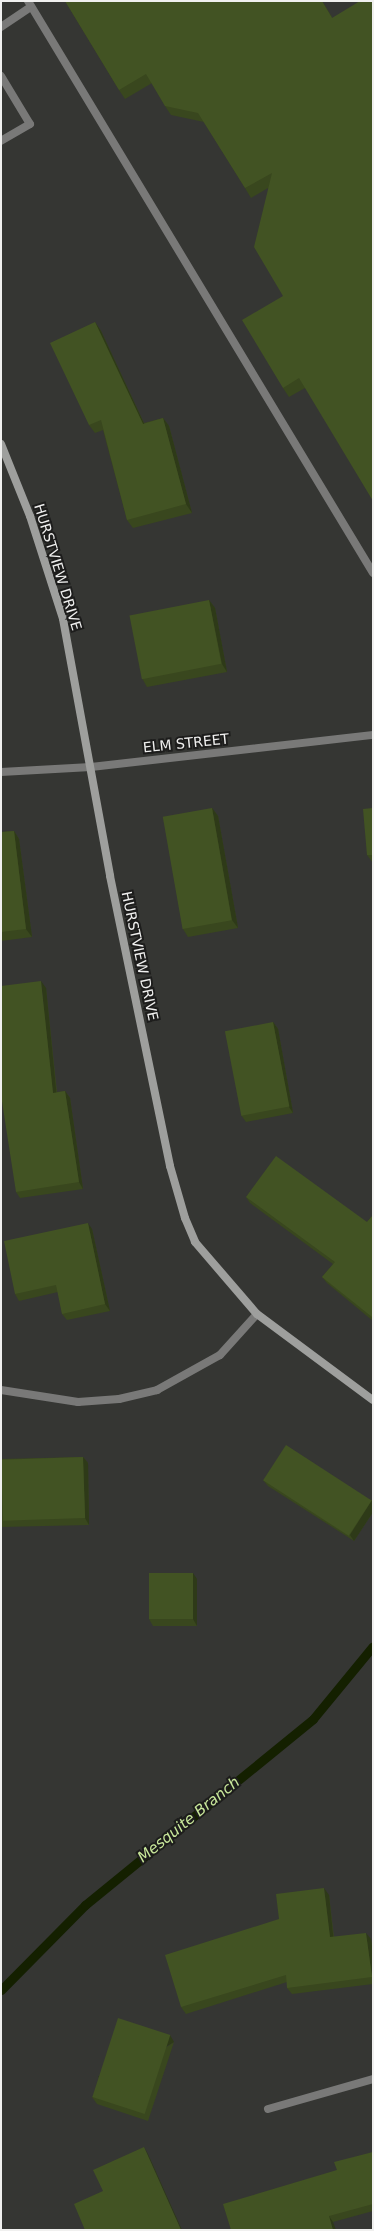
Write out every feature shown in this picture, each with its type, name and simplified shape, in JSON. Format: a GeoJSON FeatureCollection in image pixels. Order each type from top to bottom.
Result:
{"type":"FeatureCollection","features":[{"type":"Feature","properties":{"kind":"street"},"geometry":{"type":"LineString","coordinates":[[1,27],[30,4],[373,573]]}},
{"type":"Feature","properties":{"kind":"street"},"geometry":{"type":"LineString","coordinates":[[1,76],[30,124],[1,141]]}},
{"type":"Feature","properties":{"kind":"street","name":"HURSTVIEW DRIVE"},"geometry":{"type":"LineString","coordinates":[[1,444],[30,516],[63,619],[169,1159],[185,1218],[196,1242],[256,1314],[373,1400]]}},
{"type":"Feature","properties":{"kind":"street","name":"ELM STREET"},"geometry":{"type":"LineString","coordinates":[[1,772],[91,766],[373,735]]}},
{"type":"Feature","properties":{"kind":"street"},"geometry":{"type":"LineString","coordinates":[[1,1390],[78,1402],[119,1399],[157,1390],[220,1355],[256,1314]]}},
{"type":"Feature","properties":{"kind":"street"},"geometry":{"type":"LineString","coordinates":[[268,2109],[373,2079]]}},
{"type":"Feature","properties":{"kind":"building"},"geometry":{"type":"Polygon","coordinates":[[[65,1],[322,1],[332,18],[360,1],[373,1],[373,501],[299,378],[283,388],[242,320],[283,296],[254,247],[272,173],[245,188],[198,113],[165,106],[146,74],[119,90],[65,1]]]}},
{"type":"Feature","properties":{"kind":"building"},"geometry":{"type":"Polygon","coordinates":[[[95,322],[143,424],[163,418],[186,504],[127,520],[101,420],[89,425],[50,343],[95,322]]]}},
{"type":"Feature","properties":{"kind":"building"},"geometry":{"type":"Polygon","coordinates":[[[209,600],[221,664],[142,679],[129,615],[209,600]]]}},
{"type":"Feature","properties":{"kind":"building"},"geometry":{"type":"Polygon","coordinates":[[[212,808],[232,920],[183,929],[163,817],[212,808]]]}},
{"type":"Feature","properties":{"kind":"building"},"geometry":{"type":"Polygon","coordinates":[[[373,808],[373,855],[367,855],[363,809],[373,808]]]}},
{"type":"Feature","properties":{"kind":"building"},"geometry":{"type":"Polygon","coordinates":[[[14,831],[26,929],[1,932],[1,832],[14,831]]]}},
{"type":"Feature","properties":{"kind":"building"},"geometry":{"type":"Polygon","coordinates":[[[41,981],[53,1093],[65,1091],[79,1182],[16,1192],[1,1095],[1,986],[41,981]]]}},
{"type":"Feature","properties":{"kind":"building"},"geometry":{"type":"Polygon","coordinates":[[[273,1022],[289,1106],[241,1116],[225,1031],[273,1022]]]}},
{"type":"Feature","properties":{"kind":"building"},"geometry":{"type":"Polygon","coordinates":[[[276,1156],[367,1222],[373,1215],[373,1317],[322,1277],[335,1262],[246,1197],[276,1156]]]}},
{"type":"Feature","properties":{"kind":"building"},"geometry":{"type":"Polygon","coordinates":[[[88,1223],[105,1304],[62,1314],[56,1285],[15,1294],[4,1241],[88,1223]]]}},
{"type":"Feature","properties":{"kind":"building"},"geometry":{"type":"Polygon","coordinates":[[[286,1445],[372,1501],[349,1536],[263,1480],[286,1445]]]}},
{"type":"Feature","properties":{"kind":"building"},"geometry":{"type":"Polygon","coordinates":[[[83,1457],[85,1518],[3,1521],[1,1460],[83,1457]]]}},
{"type":"Feature","properties":{"kind":"building"},"geometry":{"type":"Polygon","coordinates":[[[149,1573],[193,1573],[193,1619],[149,1619],[149,1573]]]}},
{"type":"Feature","properties":{"kind":"building"},"geometry":{"type":"Polygon","coordinates":[[[324,1888],[330,1937],[366,1933],[372,1977],[287,1988],[286,1975],[181,2007],[165,1955],[279,1919],[276,1894],[324,1888]]]}},
{"type":"Feature","properties":{"kind":"building"},"geometry":{"type":"Polygon","coordinates":[[[118,2018],[170,2035],[145,2114],[92,2097],[118,2018]]]}},
{"type":"Feature","properties":{"kind":"building"},"geometry":{"type":"Polygon","coordinates":[[[144,2147],[181,2230],[85,2230],[74,2204],[103,2191],[93,2170],[144,2147]]]}},
{"type":"Feature","properties":{"kind":"building"},"geometry":{"type":"Polygon","coordinates":[[[373,2152],[373,2204],[329,2216],[333,2230],[231,2230],[223,2204],[337,2170],[334,2162],[373,2152]]]}},
{"type":"Feature","properties":{"kind":"waterway","name":"Mesquite Branch"},"geometry":{"type":"LineString","coordinates":[[1,1990],[85,1905],[313,1719],[373,1646]]}}]}
